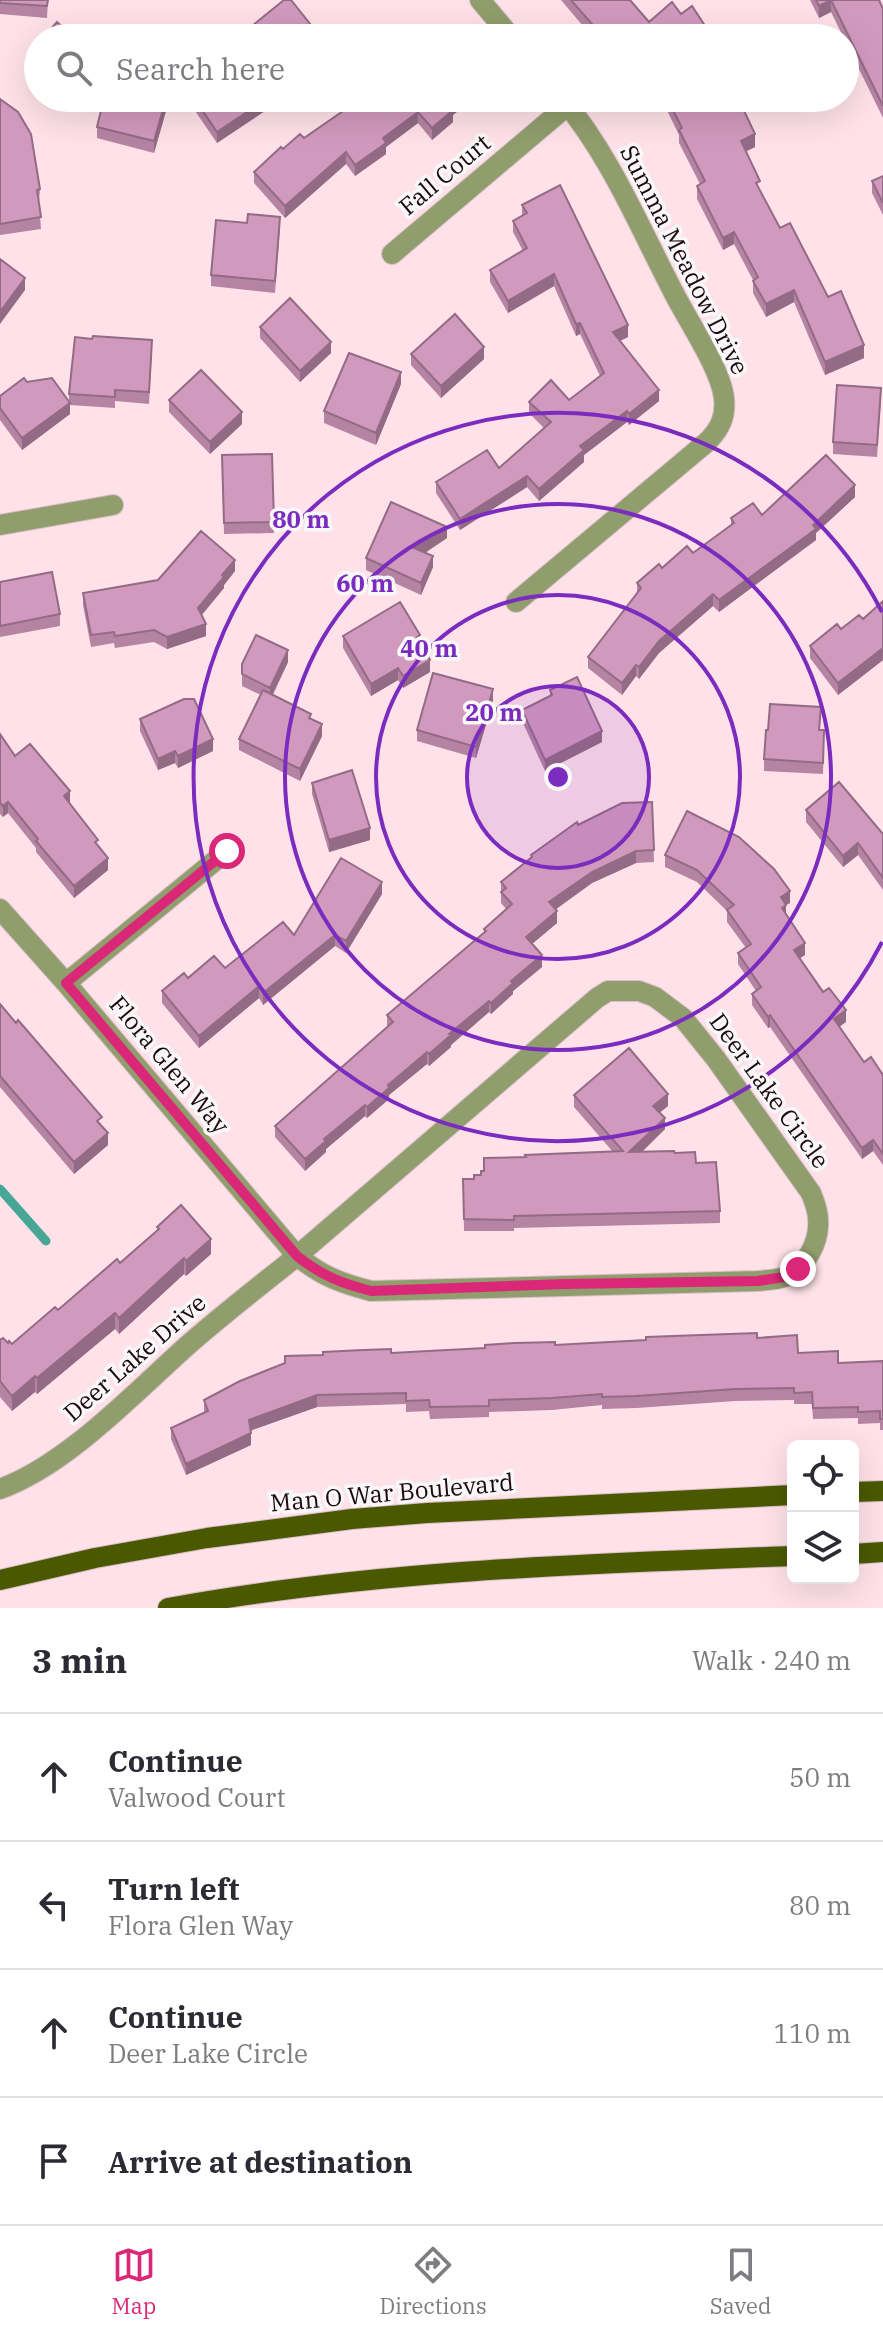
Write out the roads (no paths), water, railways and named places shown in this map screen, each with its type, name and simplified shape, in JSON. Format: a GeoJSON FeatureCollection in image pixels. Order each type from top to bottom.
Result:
{"type":"FeatureCollection","features":[{"type":"Feature","properties":{"kind":"main road"},"geometry":{"type":"LineString","coordinates":[[859,1492],[883,1491]]}},
{"type":"Feature","properties":{"kind":"main road","name":"Man O War Boulevard"},"geometry":{"type":"LineString","coordinates":[[0,1580],[95,1558],[193,1541],[352,1519],[787,1495]]}},
{"type":"Feature","properties":{"kind":"main road"},"geometry":{"type":"LineString","coordinates":[[859,1554],[883,1552]]}},
{"type":"Feature","properties":{"kind":"main road"},"geometry":{"type":"LineString","coordinates":[[168,1608],[371,1578],[538,1566],[787,1556]]}},
{"type":"Feature","properties":{"kind":"street"},"geometry":{"type":"LineString","coordinates":[[480,0],[500,24]]}},
{"type":"Feature","properties":{"kind":"street","name":"Fall Court"},"geometry":{"type":"LineString","coordinates":[[392,254],[554,112]]}},
{"type":"Feature","properties":{"kind":"street","name":"Summa Meadow Drive"},"geometry":{"type":"LineString","coordinates":[[516,602],[707,442],[717,431],[724,415],[724,395],[715,370],[626,196],[599,149],[572,112]]}},
{"type":"Feature","properties":{"kind":"street"},"geometry":{"type":"LineString","coordinates":[[0,525],[113,505]]}},
{"type":"Feature","properties":{"kind":"street"},"geometry":{"type":"LineString","coordinates":[[66,983],[227,851]]}},
{"type":"Feature","properties":{"kind":"street","name":"Flora Glen Way"},"geometry":{"type":"LineString","coordinates":[[0,909],[297,1256]]}},
{"type":"Feature","properties":{"kind":"street","name":"Deer Lake Circle"},"geometry":{"type":"LineString","coordinates":[[608,991],[639,991],[655,997],[683,1018],[716,1059],[811,1193],[818,1218],[816,1237],[809,1256],[798,1269],[784,1277],[758,1281],[371,1291],[317,1272],[297,1256],[608,991]]}},
{"type":"Feature","properties":{"kind":"street","name":"Deer Lake Drive"},"geometry":{"type":"LineString","coordinates":[[0,1489],[46,1466],[83,1438],[196,1338],[297,1256]]}},
{"type":"Feature","properties":{"kind":"waterway"},"geometry":{"type":"LineString","coordinates":[[0,1189],[46,1241]]}}]}
